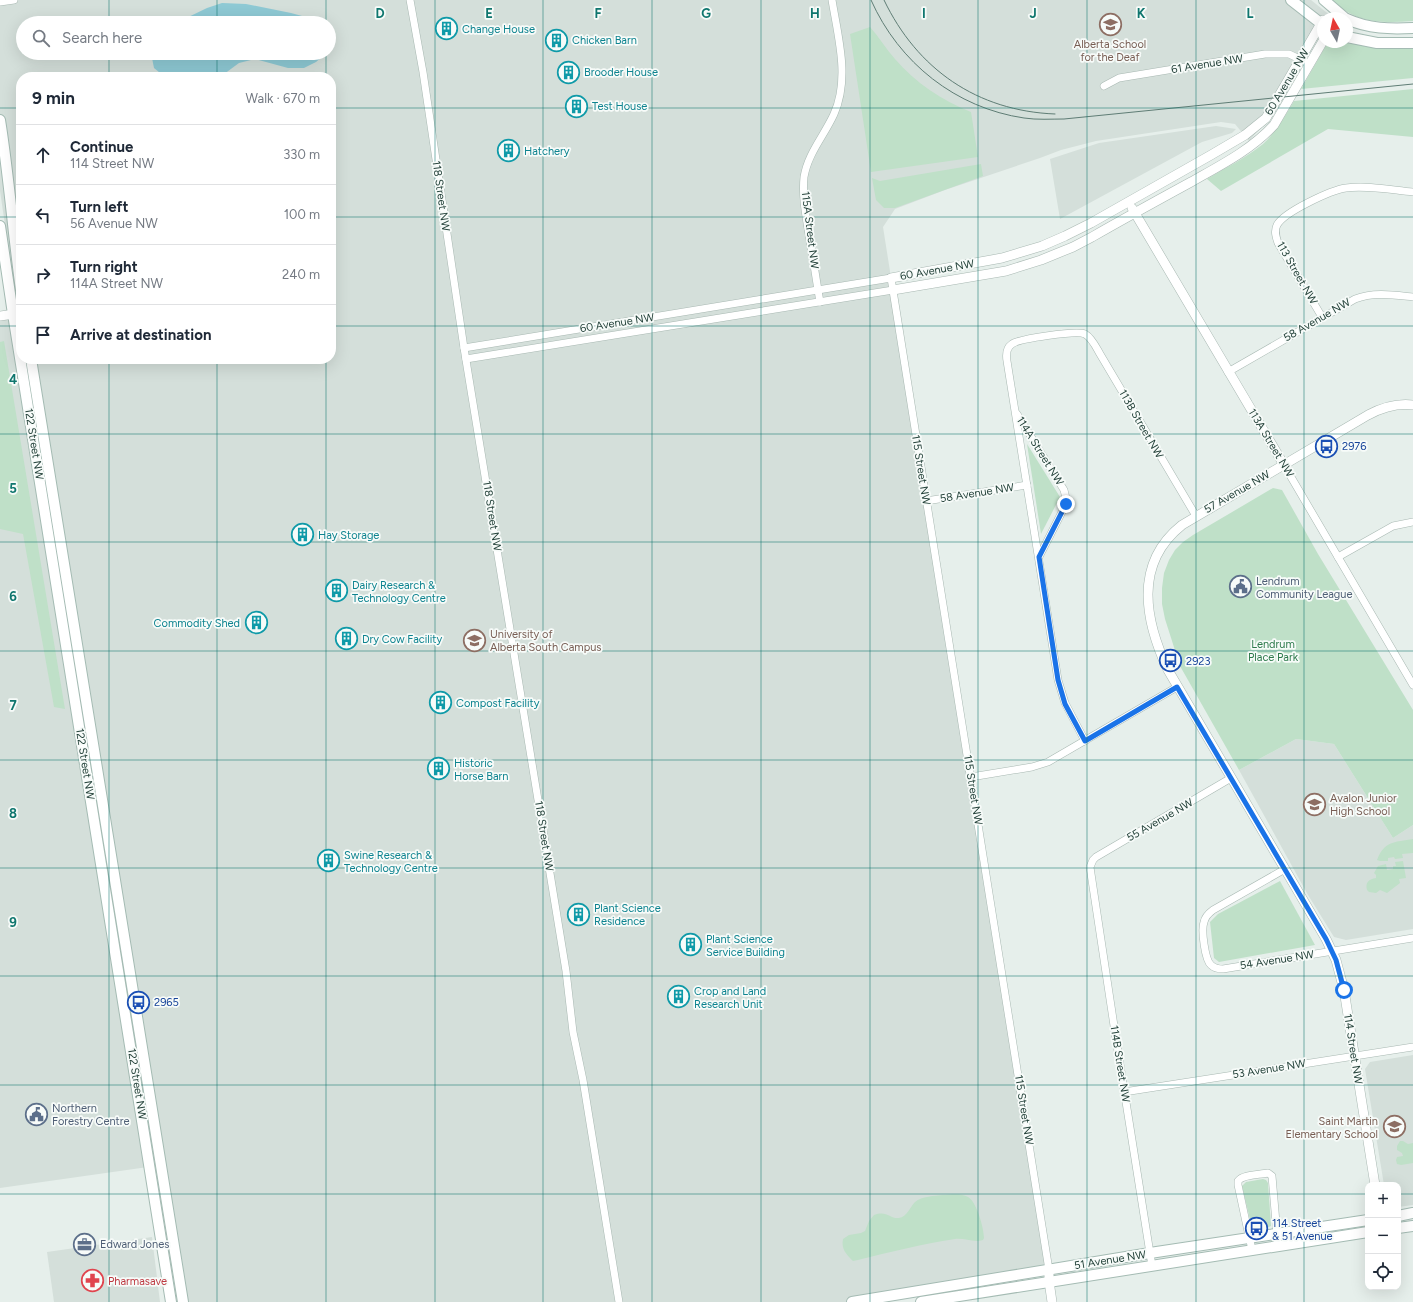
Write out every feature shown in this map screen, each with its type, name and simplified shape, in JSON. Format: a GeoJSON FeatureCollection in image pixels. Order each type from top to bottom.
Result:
{"type":"FeatureCollection","features":[{"type":"Feature","properties":{"kind":"main road"},"geometry":{"type":"LineString","coordinates":[[1290,0],[1317,18]]}},
{"type":"Feature","properties":{"kind":"main road"},"geometry":{"type":"LineString","coordinates":[[1353,21],[1361,25],[1375,28],[1413,28]]}},
{"type":"Feature","properties":{"kind":"main road"},"geometry":{"type":"LineString","coordinates":[[1353,39],[1377,43],[1413,43]]}},
{"type":"Feature","properties":{"kind":"main road"},"geometry":{"type":"LineString","coordinates":[[0,124],[7,165],[16,252]]}},
{"type":"Feature","properties":{"kind":"main road","name":"122 Street NW"},"geometry":{"type":"LineString","coordinates":[[0,226],[16,309]]}},
{"type":"Feature","properties":{"kind":"main road","name":"122 Street NW"},"geometry":{"type":"LineString","coordinates":[[25,364],[171,1302]]}},
{"type":"Feature","properties":{"kind":"main road","name":"122 Street NW"},"geometry":{"type":"LineString","coordinates":[[32,364],[183,1302]]}},
{"type":"Feature","properties":{"kind":"main road"},"geometry":{"type":"LineString","coordinates":[[1401,1215],[1413,1213]]}},
{"type":"Feature","properties":{"kind":"main road","name":"51 Avenue NW"},"geometry":{"type":"LineString","coordinates":[[852,1302],[1150,1253],[1365,1220]]}},
{"type":"Feature","properties":{"kind":"main road"},"geometry":{"type":"LineString","coordinates":[[1401,1228],[1413,1226]]}},
{"type":"Feature","properties":{"kind":"main road","name":"51 Avenue NW"},"geometry":{"type":"LineString","coordinates":[[921,1302],[1365,1232]]}},
{"type":"Feature","properties":{"kind":"street"},"geometry":{"type":"LineString","coordinates":[[0,2],[14,0]]}},
{"type":"Feature","properties":{"kind":"street","name":"118 Street NW"},"geometry":{"type":"LineString","coordinates":[[410,0],[423,72],[464,348],[566,971],[573,1032],[583,1080],[619,1302]]}},
{"type":"Feature","properties":{"kind":"street","name":"115A Street NW"},"geometry":{"type":"LineString","coordinates":[[820,302],[804,203],[804,185],[809,161],[834,114],[842,86],[842,65],[832,0]]}},
{"type":"Feature","properties":{"kind":"street","name":"60 Avenue NW"},"geometry":{"type":"LineString","coordinates":[[464,348],[891,278],[971,264],[1024,252],[1065,236],[1128,202],[1238,139],[1266,118],[1317,32]]}},
{"type":"Feature","properties":{"kind":"street","name":"60 Avenue NW"},"geometry":{"type":"LineString","coordinates":[[466,359],[985,275],[1024,266],[1073,247],[1253,146],[1274,125],[1319,48]]}},
{"type":"Feature","properties":{"kind":"street","name":"61 Avenue NW"},"geometry":{"type":"LineString","coordinates":[[1104,86],[1119,78],[1265,54],[1289,54],[1310,64]]}},
{"type":"Feature","properties":{"kind":"street","name":"113 Street NW"},"geometry":{"type":"LineString","coordinates":[[1322,317],[1278,243],[1276,228],[1280,222],[1320,196],[1333,191],[1354,187],[1413,192]]}},
{"type":"Feature","properties":{"kind":"street","name":"113A Street NW"},"geometry":{"type":"LineString","coordinates":[[1128,202],[1413,685]]}},
{"type":"Feature","properties":{"kind":"street","name":"115 Street NW"},"geometry":{"type":"LineString","coordinates":[[891,278],[1049,1270],[1052,1302]]}},
{"type":"Feature","properties":{"kind":"street","name":"58 Avenue NW"},"geometry":{"type":"LineString","coordinates":[[1228,372],[1347,302],[1362,296],[1380,294],[1413,297]]}},
{"type":"Feature","properties":{"kind":"street"},"geometry":{"type":"LineString","coordinates":[[0,316],[16,314]]}},
{"type":"Feature","properties":{"kind":"street","name":"114A Street NW"},"geometry":{"type":"LineString","coordinates":[[1083,334],[1070,333],[1016,341],[1009,347],[1006,355],[1058,680],[1065,704],[1085,741]]}},
{"type":"Feature","properties":{"kind":"street","name":"113B Street NW"},"geometry":{"type":"LineString","coordinates":[[1083,334],[1092,340],[1098,349],[1196,516]]}},
{"type":"Feature","properties":{"kind":"street","name":"57 Avenue NW"},"geometry":{"type":"LineString","coordinates":[[1148,577],[1154,558],[1163,543],[1173,532],[1196,516],[1376,410],[1392,406],[1413,405]]}},
{"type":"Feature","properties":{"kind":"street","name":"114A Street NW"},"geometry":{"type":"LineString","coordinates":[[1015,410],[1066,495],[1066,504],[1039,557]]}},
{"type":"Feature","properties":{"kind":"street","name":"58 Avenue NW"},"geometry":{"type":"LineString","coordinates":[[926,502],[1027,485]]}},
{"type":"Feature","properties":{"kind":"street"},"geometry":{"type":"LineString","coordinates":[[1338,557],[1389,528],[1404,523],[1413,522]]}},
{"type":"Feature","properties":{"kind":"street","name":"114 Street NW"},"geometry":{"type":"LineString","coordinates":[[1148,577],[1148,603],[1153,629],[1163,659],[1177,687],[1285,869],[1336,960],[1344,990],[1374,1182]]}},
{"type":"Feature","properties":{"kind":"street"},"geometry":{"type":"LineString","coordinates":[[971,777],[1041,765],[1058,757],[1177,687]]}},
{"type":"Feature","properties":{"kind":"street","name":"55 Avenue NW"},"geometry":{"type":"LineString","coordinates":[[1091,863],[1096,857],[1231,778]]}},
{"type":"Feature","properties":{"kind":"street","name":"114B Street NW"},"geometry":{"type":"LineString","coordinates":[[1091,863],[1089,871],[1152,1266]]}},
{"type":"Feature","properties":{"kind":"street","name":"54 Avenue NW"},"geometry":{"type":"LineString","coordinates":[[1285,869],[1214,910],[1204,919],[1203,931],[1207,959],[1213,967],[1223,969],[1413,938]]}},
{"type":"Feature","properties":{"kind":"street","name":"53 Avenue NW"},"geometry":{"type":"LineString","coordinates":[[1124,1092],[1413,1047]]}},
{"type":"Feature","properties":{"kind":"street"},"geometry":{"type":"LineString","coordinates":[[1252,1250],[1238,1181],[1240,1178],[1260,1174],[1268,1173],[1272,1176],[1278,1246]]}},
{"type":"Feature","properties":{"kind":"shaded area","name":"University of Alberta South Campus"},"geometry":{"type":"Polygon","coordinates":[[[0,0],[1311,0],[1326,12],[1317,12],[1317,40],[1277,110],[1249,141],[1235,124],[1221,122],[1096,141],[1061,150],[895,209],[883,227],[1049,1275],[885,1302],[177,1302],[155,1166],[0,1188],[0,316],[16,313],[16,364],[336,364],[336,72],[16,72],[16,299],[0,191],[0,0]]]}},
{"type":"Feature","properties":{"kind":"shaded area"},"geometry":{"type":"Polygon","coordinates":[[[1216,126],[1236,129],[1232,133],[1202,142],[1060,219],[1050,159],[1099,143],[1216,126]]]}},
{"type":"Feature","properties":{"kind":"shaded area","name":"Avalon Junior High School"},"geometry":{"type":"Polygon","coordinates":[[[1296,739],[1334,744],[1393,838],[1413,825],[1413,929],[1346,940],[1334,937],[1308,895],[1239,770],[1296,739]]]}},
{"type":"Feature","properties":{"kind":"shaded area","name":"Saint Martin Elementary School"},"geometry":{"type":"Polygon","coordinates":[[[1413,1055],[1413,1205],[1401,1207],[1401,1182],[1384,1182],[1365,1069],[1370,1062],[1413,1055]]]}},
{"type":"Feature","properties":{"kind":"shaded area"},"geometry":{"type":"Polygon","coordinates":[[[152,1237],[160,1302],[54,1302],[47,1252],[152,1237]]]}},
{"type":"Feature","properties":{"kind":"green space"},"geometry":{"type":"Polygon","coordinates":[[[1332,0],[1413,0],[1413,21],[1380,22],[1360,18],[1353,15],[1353,12],[1347,12],[1332,0]]]}},
{"type":"Feature","properties":{"kind":"green space"},"geometry":{"type":"Polygon","coordinates":[[[870,27],[903,68],[920,83],[949,102],[971,112],[978,157],[871,172],[850,34],[870,27]]]}},
{"type":"Feature","properties":{"kind":"green space"},"geometry":{"type":"Polygon","coordinates":[[[1353,43],[1392,48],[1413,48],[1413,78],[1301,89],[1325,48],[1353,48],[1353,43]]]}},
{"type":"Feature","properties":{"kind":"green space"},"geometry":{"type":"Polygon","coordinates":[[[1413,89],[1413,137],[1328,129],[1221,191],[1207,179],[1243,158],[1263,144],[1284,118],[1294,101],[1413,89]]]}},
{"type":"Feature","properties":{"kind":"green space"},"geometry":{"type":"Polygon","coordinates":[[[981,164],[983,176],[895,208],[884,208],[876,200],[872,178],[880,181],[981,164]]]}},
{"type":"Feature","properties":{"kind":"green space"},"geometry":{"type":"Polygon","coordinates":[[[4,341],[65,709],[54,707],[23,534],[0,529],[0,342],[4,341]]]}},
{"type":"Feature","properties":{"kind":"green space"},"geometry":{"type":"Polygon","coordinates":[[[1027,444],[1060,497],[1041,534],[1027,444]]]}},
{"type":"Feature","properties":{"kind":"green space","name":"Lendrum Place Park"},"geometry":{"type":"Polygon","coordinates":[[[1273,488],[1282,490],[1318,554],[1413,710],[1413,825],[1393,838],[1334,744],[1296,739],[1239,770],[1180,666],[1165,619],[1162,604],[1164,573],[1169,560],[1175,550],[1193,535],[1273,488]]]}},
{"type":"Feature","properties":{"kind":"green space"},"geometry":{"type":"Polygon","coordinates":[[[1413,839],[1413,853],[1402,854],[1403,858],[1388,858],[1388,861],[1377,860],[1383,849],[1387,846],[1396,842],[1413,839]]]}},
{"type":"Feature","properties":{"kind":"green space"},"geometry":{"type":"Polygon","coordinates":[[[1403,861],[1406,878],[1399,879],[1400,883],[1387,893],[1380,890],[1376,893],[1369,892],[1367,890],[1368,881],[1376,878],[1374,873],[1378,866],[1386,864],[1387,870],[1393,869],[1393,866],[1396,866],[1395,862],[1403,861]]]}},
{"type":"Feature","properties":{"kind":"green space"},"geometry":{"type":"Polygon","coordinates":[[[1280,881],[1315,945],[1219,962],[1214,958],[1210,922],[1218,914],[1280,881]]]}},
{"type":"Feature","properties":{"kind":"green space"},"geometry":{"type":"Polygon","coordinates":[[[1400,1141],[1408,1144],[1413,1143],[1413,1163],[1401,1165],[1397,1164],[1397,1157],[1403,1156],[1402,1153],[1397,1150],[1397,1146],[1400,1141]]]}},
{"type":"Feature","properties":{"kind":"green space"},"geometry":{"type":"Polygon","coordinates":[[[1263,1179],[1268,1183],[1271,1226],[1254,1229],[1252,1228],[1242,1186],[1246,1182],[1263,1179]]]}},
{"type":"Feature","properties":{"kind":"green space"},"geometry":{"type":"Polygon","coordinates":[[[943,1195],[962,1195],[971,1200],[977,1210],[981,1222],[984,1234],[983,1240],[976,1241],[955,1239],[853,1261],[848,1256],[843,1246],[843,1239],[849,1235],[865,1231],[869,1221],[874,1215],[885,1214],[899,1218],[906,1214],[918,1200],[943,1195]]]}},
{"type":"Feature","properties":{"kind":"water"},"geometry":{"type":"Polygon","coordinates":[[[222,3],[246,4],[302,16],[190,16],[222,3]]]}},
{"type":"Feature","properties":{"kind":"water"},"geometry":{"type":"Polygon","coordinates":[[[152,60],[251,60],[239,63],[227,72],[159,72],[154,68],[152,60]]]}},
{"type":"Feature","properties":{"kind":"water"},"geometry":{"type":"Polygon","coordinates":[[[259,60],[318,60],[304,68],[288,68],[259,60]]]}},
{"type":"Feature","properties":{"kind":"tram line"},"geometry":{"type":"LineString","coordinates":[[871,0],[883,23],[897,44],[932,79],[953,93],[975,104],[999,113],[1024,118],[1064,119],[1413,84]]}},
{"type":"Feature","properties":{"kind":"tram line"},"geometry":{"type":"LineString","coordinates":[[884,0],[898,25],[914,46],[932,66],[953,82],[975,95],[1000,105],[1027,111],[1055,114]]}},
{"type":"Feature","properties":{"kind":"place","name":"Alberta School for the Deaf"},"geometry":{"type":"Point","coordinates":[1110,24]}},
{"type":"Feature","properties":{"kind":"place","name":"Change House"},"geometry":{"type":"Point","coordinates":[447,29]}},
{"type":"Feature","properties":{"kind":"place","name":"Chicken Barn"},"geometry":{"type":"Point","coordinates":[557,40]}},
{"type":"Feature","properties":{"kind":"place","name":"Brooder House"},"geometry":{"type":"Point","coordinates":[568,72]}},
{"type":"Feature","properties":{"kind":"place","name":"Test House"},"geometry":{"type":"Point","coordinates":[577,106]}},
{"type":"Feature","properties":{"kind":"place","name":"Hatchery"},"geometry":{"type":"Point","coordinates":[509,151]}},
{"type":"Feature","properties":{"kind":"place","name":"2976"},"geometry":{"type":"Point","coordinates":[1326,446]}},
{"type":"Feature","properties":{"kind":"place","name":"Hay Storage"},"geometry":{"type":"Point","coordinates":[302,535]}},
{"type":"Feature","properties":{"kind":"place","name":"Lendrum Community League"},"geometry":{"type":"Point","coordinates":[1240,587]}},
{"type":"Feature","properties":{"kind":"place","name":"Dairy Research & Technology Centre"},"geometry":{"type":"Point","coordinates":[337,591]}},
{"type":"Feature","properties":{"kind":"place","name":"Commodity Shed"},"geometry":{"type":"Point","coordinates":[256,623]}},
{"type":"Feature","properties":{"kind":"place","name":"Dry Cow Facility"},"geometry":{"type":"Point","coordinates":[346,639]}},
{"type":"Feature","properties":{"kind":"place","name":"University of Alberta South Campus"},"geometry":{"type":"Point","coordinates":[474,640]}},
{"type":"Feature","properties":{"kind":"place","name":"2923"},"geometry":{"type":"Point","coordinates":[1170,661]}},
{"type":"Feature","properties":{"kind":"place","name":"Compost Facility"},"geometry":{"type":"Point","coordinates":[440,703]}},
{"type":"Feature","properties":{"kind":"place","name":"Historic Horse Barn"},"geometry":{"type":"Point","coordinates":[439,769]}},
{"type":"Feature","properties":{"kind":"place","name":"Avalon Junior High School"},"geometry":{"type":"Point","coordinates":[1315,804]}},
{"type":"Feature","properties":{"kind":"place","name":"Swine Research & Technology Centre"},"geometry":{"type":"Point","coordinates":[328,861]}},
{"type":"Feature","properties":{"kind":"place","name":"Plant Science Residence"},"geometry":{"type":"Point","coordinates":[579,914]}},
{"type":"Feature","properties":{"kind":"place","name":"Plant Science Service Building"},"geometry":{"type":"Point","coordinates":[691,945]}},
{"type":"Feature","properties":{"kind":"place","name":"Crop and Land Research Unit"},"geometry":{"type":"Point","coordinates":[678,997]}},
{"type":"Feature","properties":{"kind":"place","name":"2965"},"geometry":{"type":"Point","coordinates":[139,1002]}},
{"type":"Feature","properties":{"kind":"place","name":"Northern Forestry Centre"},"geometry":{"type":"Point","coordinates":[36,1114]}},
{"type":"Feature","properties":{"kind":"place","name":"Saint Martin Elementary School"},"geometry":{"type":"Point","coordinates":[1394,1127]}},
{"type":"Feature","properties":{"kind":"place","name":"114 Street & 51 Avenue"},"geometry":{"type":"Point","coordinates":[1256,1229]}},
{"type":"Feature","properties":{"kind":"place","name":"Edward Jones"},"geometry":{"type":"Point","coordinates":[84,1244]}},
{"type":"Feature","properties":{"kind":"place","name":"Pharmasave"},"geometry":{"type":"Point","coordinates":[92,1281]}},
{"type":"Feature","properties":{"kind":"route"},"geometry":{"type":"LineString","coordinates":[[1066,504],[1039,557],[1061,693],[1065,704],[1085,741],[1177,687],[1326,939],[1336,960],[1344,990]]}}]}
